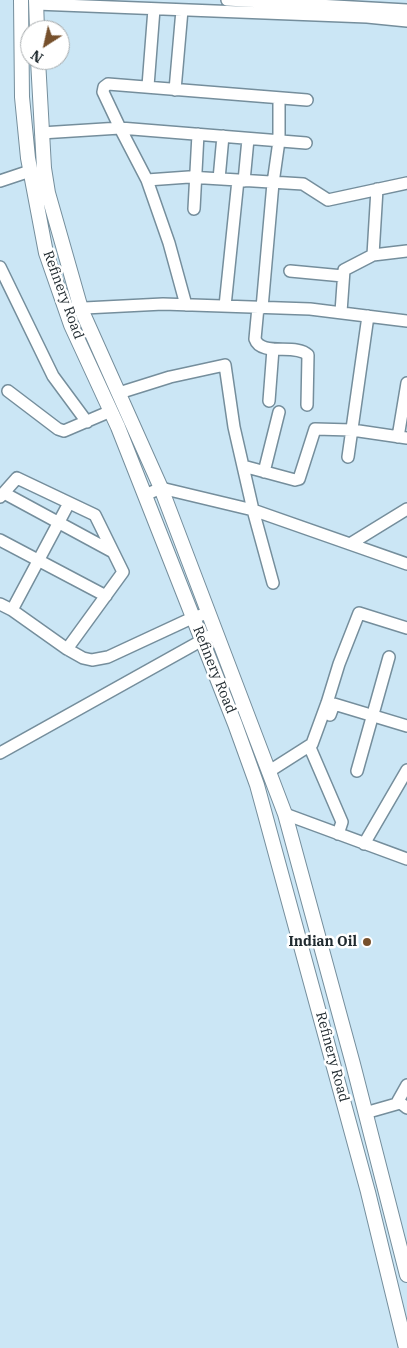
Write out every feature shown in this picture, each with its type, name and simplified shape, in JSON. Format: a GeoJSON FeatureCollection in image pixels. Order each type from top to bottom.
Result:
{"type":"FeatureCollection","features":[{"type":"Feature","properties":{"kind":"main road","name":"Refinery Road"},"geometry":{"type":"LineString","coordinates":[[21,0],[22,97],[27,152],[46,253],[65,309],[145,495],[192,618],[236,724],[260,792],[404,1326],[406,1348]]}},
{"type":"Feature","properties":{"kind":"main road"},"geometry":{"type":"LineString","coordinates":[[36,2],[37,20]]}},
{"type":"Feature","properties":{"kind":"main road","name":"Refinery Road"},"geometry":{"type":"LineString","coordinates":[[39,70],[42,149],[48,193],[81,309],[161,488],[285,814],[407,1275]]}},
{"type":"Feature","properties":{"kind":"main road"},"geometry":{"type":"LineString","coordinates":[[27,152],[42,149]]}},
{"type":"Feature","properties":{"kind":"main road"},"geometry":{"type":"LineString","coordinates":[[308,966],[325,961]]}},
{"type":"Feature","properties":{"kind":"street"},"geometry":{"type":"LineString","coordinates":[[227,0],[407,10]]}},
{"type":"Feature","properties":{"kind":"street"},"geometry":{"type":"LineString","coordinates":[[36,2],[154,9],[367,17],[407,21]]}},
{"type":"Feature","properties":{"kind":"street"},"geometry":{"type":"LineString","coordinates":[[148,86],[154,9]]}},
{"type":"Feature","properties":{"kind":"street"},"geometry":{"type":"LineString","coordinates":[[175,90],[182,10]]}},
{"type":"Feature","properties":{"kind":"street"},"geometry":{"type":"LineString","coordinates":[[186,305],[169,243],[147,180],[103,92],[104,87],[108,84],[148,86],[175,90],[307,100]]}},
{"type":"Feature","properties":{"kind":"street"},"geometry":{"type":"LineString","coordinates":[[279,98],[279,141],[256,342],[260,346],[272,349],[302,350],[308,355],[307,405]]}},
{"type":"Feature","properties":{"kind":"street"},"geometry":{"type":"LineString","coordinates":[[42,134],[120,128],[306,143]]}},
{"type":"Feature","properties":{"kind":"street"},"geometry":{"type":"LineString","coordinates":[[194,209],[198,134]]}},
{"type":"Feature","properties":{"kind":"street"},"geometry":{"type":"LineString","coordinates":[[219,179],[223,136]]}},
{"type":"Feature","properties":{"kind":"street"},"geometry":{"type":"LineString","coordinates":[[225,306],[248,138]]}},
{"type":"Feature","properties":{"kind":"street"},"geometry":{"type":"LineString","coordinates":[[0,181],[30,171]]}},
{"type":"Feature","properties":{"kind":"street"},"geometry":{"type":"LineString","coordinates":[[147,180],[197,178],[303,184],[328,200],[407,182]]}},
{"type":"Feature","properties":{"kind":"street"},"geometry":{"type":"LineString","coordinates":[[373,255],[377,189]]}},
{"type":"Feature","properties":{"kind":"street"},"geometry":{"type":"LineString","coordinates":[[341,312],[344,270],[373,255],[407,251]]}},
{"type":"Feature","properties":{"kind":"street"},"geometry":{"type":"LineString","coordinates":[[0,267],[53,376],[87,422]]}},
{"type":"Feature","properties":{"kind":"street"},"geometry":{"type":"LineString","coordinates":[[290,271],[343,276]]}},
{"type":"Feature","properties":{"kind":"street"},"geometry":{"type":"LineString","coordinates":[[65,309],[163,304],[310,309],[407,320]]}},
{"type":"Feature","properties":{"kind":"street"},"geometry":{"type":"LineString","coordinates":[[348,457],[368,316]]}},
{"type":"Feature","properties":{"kind":"street"},"geometry":{"type":"LineString","coordinates":[[269,401],[272,349]]}},
{"type":"Feature","properties":{"kind":"street"},"geometry":{"type":"LineString","coordinates":[[119,393],[170,377],[225,365],[234,427],[253,510],[273,583]]}},
{"type":"Feature","properties":{"kind":"street"},"geometry":{"type":"LineString","coordinates":[[243,466],[295,480],[299,479],[315,429],[352,430],[402,438],[407,382]]}},
{"type":"Feature","properties":{"kind":"street"},"geometry":{"type":"LineString","coordinates":[[8,390],[61,430],[68,430],[110,411]]}},
{"type":"Feature","properties":{"kind":"street"},"geometry":{"type":"LineString","coordinates":[[264,472],[279,412]]}},
{"type":"Feature","properties":{"kind":"street"},"geometry":{"type":"LineString","coordinates":[[67,649],[123,572],[95,515],[17,478],[2,495],[58,522],[113,552]]}},
{"type":"Feature","properties":{"kind":"street"},"geometry":{"type":"LineString","coordinates":[[145,495],[161,488],[253,510],[407,564]]}},
{"type":"Feature","properties":{"kind":"street"},"geometry":{"type":"LineString","coordinates":[[12,610],[69,503]]}},
{"type":"Feature","properties":{"kind":"street"},"geometry":{"type":"LineString","coordinates":[[350,544],[407,509]]}},
{"type":"Feature","properties":{"kind":"street"},"geometry":{"type":"LineString","coordinates":[[0,540],[106,596]]}},
{"type":"Feature","properties":{"kind":"street"},"geometry":{"type":"LineString","coordinates":[[0,604],[12,610],[67,649],[83,658],[98,660],[192,618],[208,613]]}},
{"type":"Feature","properties":{"kind":"street"},"geometry":{"type":"LineString","coordinates":[[269,774],[312,744],[339,664],[359,613],[407,628]]}},
{"type":"Feature","properties":{"kind":"street"},"geometry":{"type":"LineString","coordinates":[[0,753],[215,633]]}},
{"type":"Feature","properties":{"kind":"street"},"geometry":{"type":"LineString","coordinates":[[357,771],[390,658]]}},
{"type":"Feature","properties":{"kind":"street"},"geometry":{"type":"LineString","coordinates":[[269,774],[311,750],[321,738],[334,704],[407,726]]}},
{"type":"Feature","properties":{"kind":"street"},"geometry":{"type":"LineString","coordinates":[[311,750],[342,822],[338,834]]}},
{"type":"Feature","properties":{"kind":"street"},"geometry":{"type":"LineString","coordinates":[[364,844],[407,770]]}},
{"type":"Feature","properties":{"kind":"street"},"geometry":{"type":"LineString","coordinates":[[285,814],[407,859]]}},
{"type":"Feature","properties":{"kind":"street"},"geometry":{"type":"LineString","coordinates":[[404,1105],[398,1101],[407,1085]]}},
{"type":"Feature","properties":{"kind":"street"},"geometry":{"type":"LineString","coordinates":[[365,1113],[404,1105]]}},
{"type":"Feature","properties":{"kind":"place","name":"Indian Oil"},"geometry":{"type":"Point","coordinates":[367,942]}}]}
